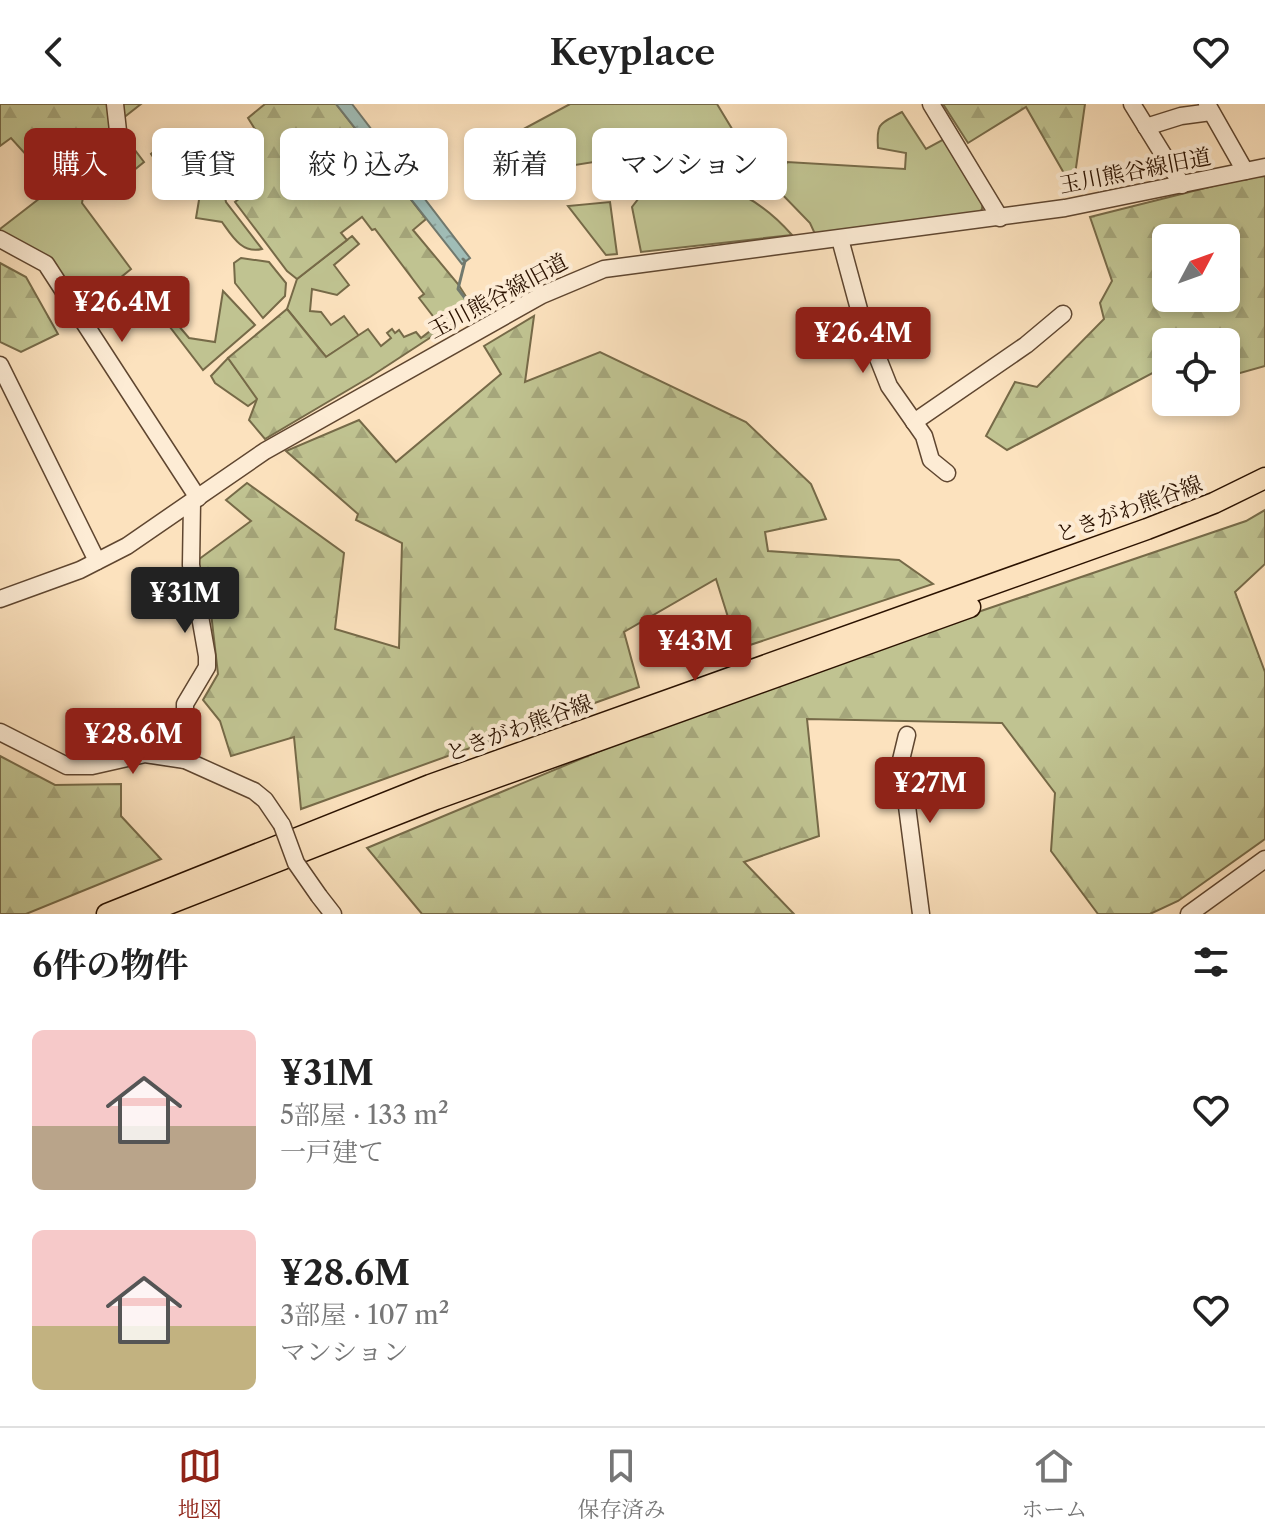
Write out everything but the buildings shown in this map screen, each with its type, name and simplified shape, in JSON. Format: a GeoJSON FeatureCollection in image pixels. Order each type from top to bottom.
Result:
{"type":"FeatureCollection","features":[{"type":"Feature","properties":{"kind":"main road","name":"ときがわ熊谷線"},"geometry":{"type":"LineString","coordinates":[[107,914],[430,785],[1147,529],[1214,503],[1265,478]]}},
{"type":"Feature","properties":{"kind":"main road","name":"ときがわ熊谷線"},"geometry":{"type":"LineString","coordinates":[[143,914],[436,799],[1154,541],[1265,494]]}},
{"type":"Feature","properties":{"kind":"street"},"geometry":{"type":"LineString","coordinates":[[115,104],[118,128]]}},
{"type":"Feature","properties":{"kind":"street"},"geometry":{"type":"LineString","coordinates":[[931,104],[1000,218]]}},
{"type":"Feature","properties":{"kind":"street"},"geometry":{"type":"LineString","coordinates":[[1132,104],[1182,185]]}},
{"type":"Feature","properties":{"kind":"street"},"geometry":{"type":"LineString","coordinates":[[1146,127],[1209,108],[1245,171]]}},
{"type":"Feature","properties":{"kind":"street","name":"玉川熊谷線旧道"},"geometry":{"type":"LineString","coordinates":[[0,599],[50,582],[136,540],[265,451],[487,325],[582,276],[631,264],[1000,218],[1265,167]]}},
{"type":"Feature","properties":{"kind":"street"},"geometry":{"type":"LineString","coordinates":[[0,239],[46,264],[195,500],[191,565],[205,630],[207,667],[185,704],[185,760]]}},
{"type":"Feature","properties":{"kind":"street"},"geometry":{"type":"LineString","coordinates":[[840,239],[860,313],[889,386],[924,436],[931,460],[947,473]]}},
{"type":"Feature","properties":{"kind":"street"},"geometry":{"type":"LineString","coordinates":[[914,422],[1026,345],[1063,314]]}},
{"type":"Feature","properties":{"kind":"street"},"geometry":{"type":"LineString","coordinates":[[0,365],[97,561]]}},
{"type":"Feature","properties":{"kind":"street"},"geometry":{"type":"LineString","coordinates":[[0,732],[67,766],[92,766],[145,754],[185,760],[254,791],[265,800],[282,825],[296,863],[333,914]]}},
{"type":"Feature","properties":{"kind":"street"},"geometry":{"type":"LineString","coordinates":[[907,735],[901,760],[921,914]]}},
{"type":"Feature","properties":{"kind":"street"},"geometry":{"type":"LineString","coordinates":[[1189,914],[1265,859]]}},
{"type":"Feature","properties":{"kind":"green space"},"geometry":{"type":"Polygon","coordinates":[[[0,104],[141,104],[111,128],[24,128],[24,152],[11,138],[0,146],[0,104]]]}},
{"type":"Feature","properties":{"kind":"green space"},"geometry":{"type":"Polygon","coordinates":[[[265,104],[336,104],[355,128],[280,128],[280,200],[411,200],[426,219],[413,230],[458,284],[474,309],[370,377],[265,439],[249,420],[257,399],[228,358],[287,309],[326,357],[368,329],[381,346],[391,338],[387,333],[392,329],[395,333],[399,330],[404,337],[416,332],[421,338],[439,324],[419,298],[424,294],[375,229],[372,230],[362,217],[341,233],[347,240],[297,279],[287,271],[235,202],[264,200],[264,128],[254,128],[248,118],[265,104]]]}},
{"type":"Feature","properties":{"kind":"green space"},"geometry":{"type":"Polygon","coordinates":[[[570,104],[717,104],[732,128],[592,128],[592,162],[576,165],[576,128],[525,128],[570,104]]]}},
{"type":"Feature","properties":{"kind":"green space"},"geometry":{"type":"Polygon","coordinates":[[[943,104],[1085,104],[1073,189],[1026,107],[968,143],[943,104]]]}},
{"type":"Feature","properties":{"kind":"green space"},"geometry":{"type":"Polygon","coordinates":[[[902,112],[926,149],[946,138],[983,199],[979,214],[815,234],[810,223],[787,199],[787,162],[905,169],[906,153],[878,148],[879,128],[902,112]]]}},
{"type":"Feature","properties":{"kind":"green space"},"geometry":{"type":"Polygon","coordinates":[[[136,151],[144,162],[136,169],[136,151]]]}},
{"type":"Feature","properties":{"kind":"green space"},"geometry":{"type":"Polygon","coordinates":[[[1265,173],[1265,366],[1240,373],[1240,328],[1152,328],[1152,373],[1007,450],[986,436],[1015,382],[1037,387],[1104,319],[1100,303],[1112,281],[1090,217],[1265,173]]]}},
{"type":"Feature","properties":{"kind":"green space"},"geometry":{"type":"Polygon","coordinates":[[[38,200],[82,200],[131,269],[83,308],[51,265],[0,237],[0,229],[38,200]]]}},
{"type":"Feature","properties":{"kind":"green space"},"geometry":{"type":"Polygon","coordinates":[[[199,200],[226,200],[262,249],[243,246],[222,222],[196,218],[199,200]]]}},
{"type":"Feature","properties":{"kind":"green space"},"geometry":{"type":"Polygon","coordinates":[[[637,200],[751,200],[792,235],[641,252],[632,207],[637,200]]]}},
{"type":"Feature","properties":{"kind":"green space"},"geometry":{"type":"Polygon","coordinates":[[[610,202],[617,254],[606,255],[568,206],[610,202]]]}},
{"type":"Feature","properties":{"kind":"green space"},"geometry":{"type":"Polygon","coordinates":[[[352,236],[359,244],[334,265],[349,285],[337,295],[312,289],[310,311],[321,312],[331,325],[344,316],[359,336],[326,357],[287,309],[297,279],[352,236]]]}},
{"type":"Feature","properties":{"kind":"green space"},"geometry":{"type":"Polygon","coordinates":[[[241,258],[269,262],[286,283],[285,296],[263,318],[235,283],[234,263],[241,258]]]}},
{"type":"Feature","properties":{"kind":"green space"},"geometry":{"type":"Polygon","coordinates":[[[0,263],[26,277],[58,334],[21,352],[0,342],[0,263]]]}},
{"type":"Feature","properties":{"kind":"green space"},"geometry":{"type":"Polygon","coordinates":[[[223,291],[255,325],[203,370],[150,301],[155,298],[189,338],[215,342],[223,291]]]}},
{"type":"Feature","properties":{"kind":"green space"},"geometry":{"type":"Polygon","coordinates":[[[534,316],[525,382],[600,352],[746,422],[811,484],[826,519],[765,532],[768,551],[899,560],[933,584],[738,649],[716,579],[624,632],[639,687],[301,809],[294,737],[231,756],[220,721],[203,700],[218,674],[211,613],[191,565],[251,521],[226,500],[247,483],[344,553],[335,629],[399,648],[402,543],[356,520],[358,514],[286,451],[359,420],[396,462],[501,374],[484,346],[534,316]]]}},
{"type":"Feature","properties":{"kind":"green space"},"geometry":{"type":"Polygon","coordinates":[[[228,358],[258,399],[248,406],[215,383],[211,376],[228,358]]]}},
{"type":"Feature","properties":{"kind":"green space"},"geometry":{"type":"Polygon","coordinates":[[[1265,510],[1265,564],[1235,592],[1265,672],[1265,839],[1178,901],[1150,914],[1098,914],[1051,851],[1055,793],[1002,723],[807,719],[819,836],[744,862],[794,914],[422,914],[367,848],[667,723],[1246,521],[1265,510]]]}},
{"type":"Feature","properties":{"kind":"green space"},"geometry":{"type":"Polygon","coordinates":[[[0,756],[55,785],[121,784],[121,816],[161,859],[26,914],[0,914],[0,756]]]}},
{"type":"Feature","properties":{"kind":"water"},"geometry":{"type":"Polygon","coordinates":[[[336,104],[352,104],[370,128],[355,128],[336,104]]]}},
{"type":"Feature","properties":{"kind":"water"},"geometry":{"type":"Polygon","coordinates":[[[412,200],[426,200],[470,258],[462,264],[412,200]]]}},
{"type":"Feature","properties":{"kind":"waterway"},"geometry":{"type":"LineString","coordinates":[[463,259],[458,289],[478,315],[514,295]]}}]}
